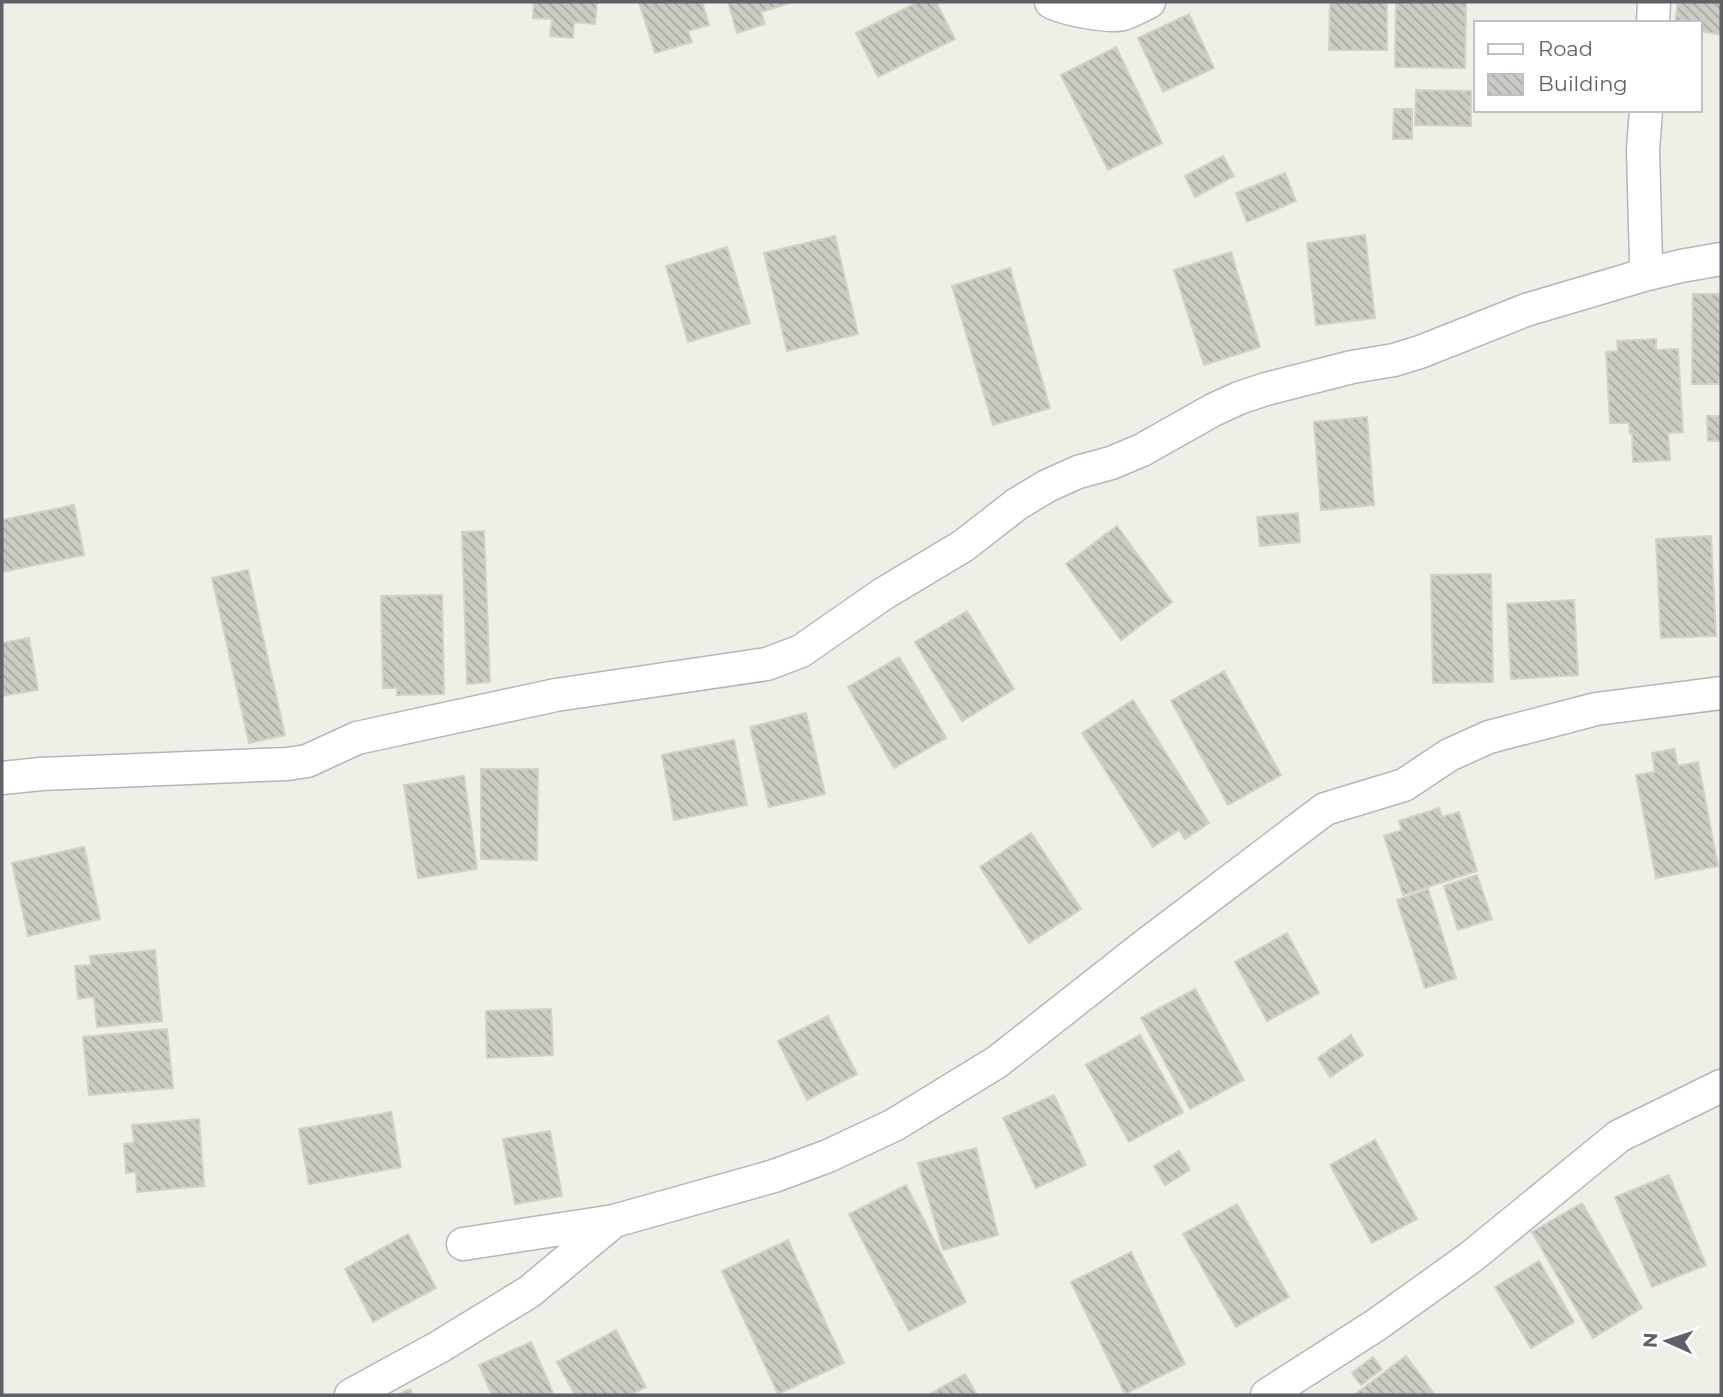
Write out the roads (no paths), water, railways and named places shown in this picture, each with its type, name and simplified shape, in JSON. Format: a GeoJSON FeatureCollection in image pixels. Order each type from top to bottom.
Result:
{"type":"FeatureCollection","features":[{"type":"Feature","properties":{"kind":"street"},"geometry":{"type":"LineString","coordinates":[[1051,2],[1071,9],[1121,15],[1149,2]]}},
{"type":"Feature","properties":{"kind":"street"},"geometry":{"type":"LineString","coordinates":[[1653,21],[1654,2]]}},
{"type":"Feature","properties":{"kind":"street"},"geometry":{"type":"LineString","coordinates":[[1644,275],[1646,262],[1643,150],[1646,112]]}},
{"type":"Feature","properties":{"kind":"street"},"geometry":{"type":"LineString","coordinates":[[2,778],[287,764],[307,761],[357,738],[556,695],[767,664],[801,651],[883,594],[963,547],[1017,504],[1047,486],[1078,472],[1111,463],[1142,450],[1239,398],[1352,367],[1394,360],[1526,310],[1644,275],[1721,259]]}},
{"type":"Feature","properties":{"kind":"street"},"geometry":{"type":"LineString","coordinates":[[463,1244],[614,1221],[774,1176],[828,1156],[894,1125],[997,1062],[1325,809],[1404,785],[1449,755],[1489,737],[1596,709],[1721,693]]}},
{"type":"Feature","properties":{"kind":"street"},"geometry":{"type":"LineString","coordinates":[[1268,1395],[1376,1325],[1471,1257],[1619,1136],[1721,1086]]}},
{"type":"Feature","properties":{"kind":"street"},"geometry":{"type":"LineString","coordinates":[[351,1395],[439,1347],[529,1292],[614,1221]]}}]}
